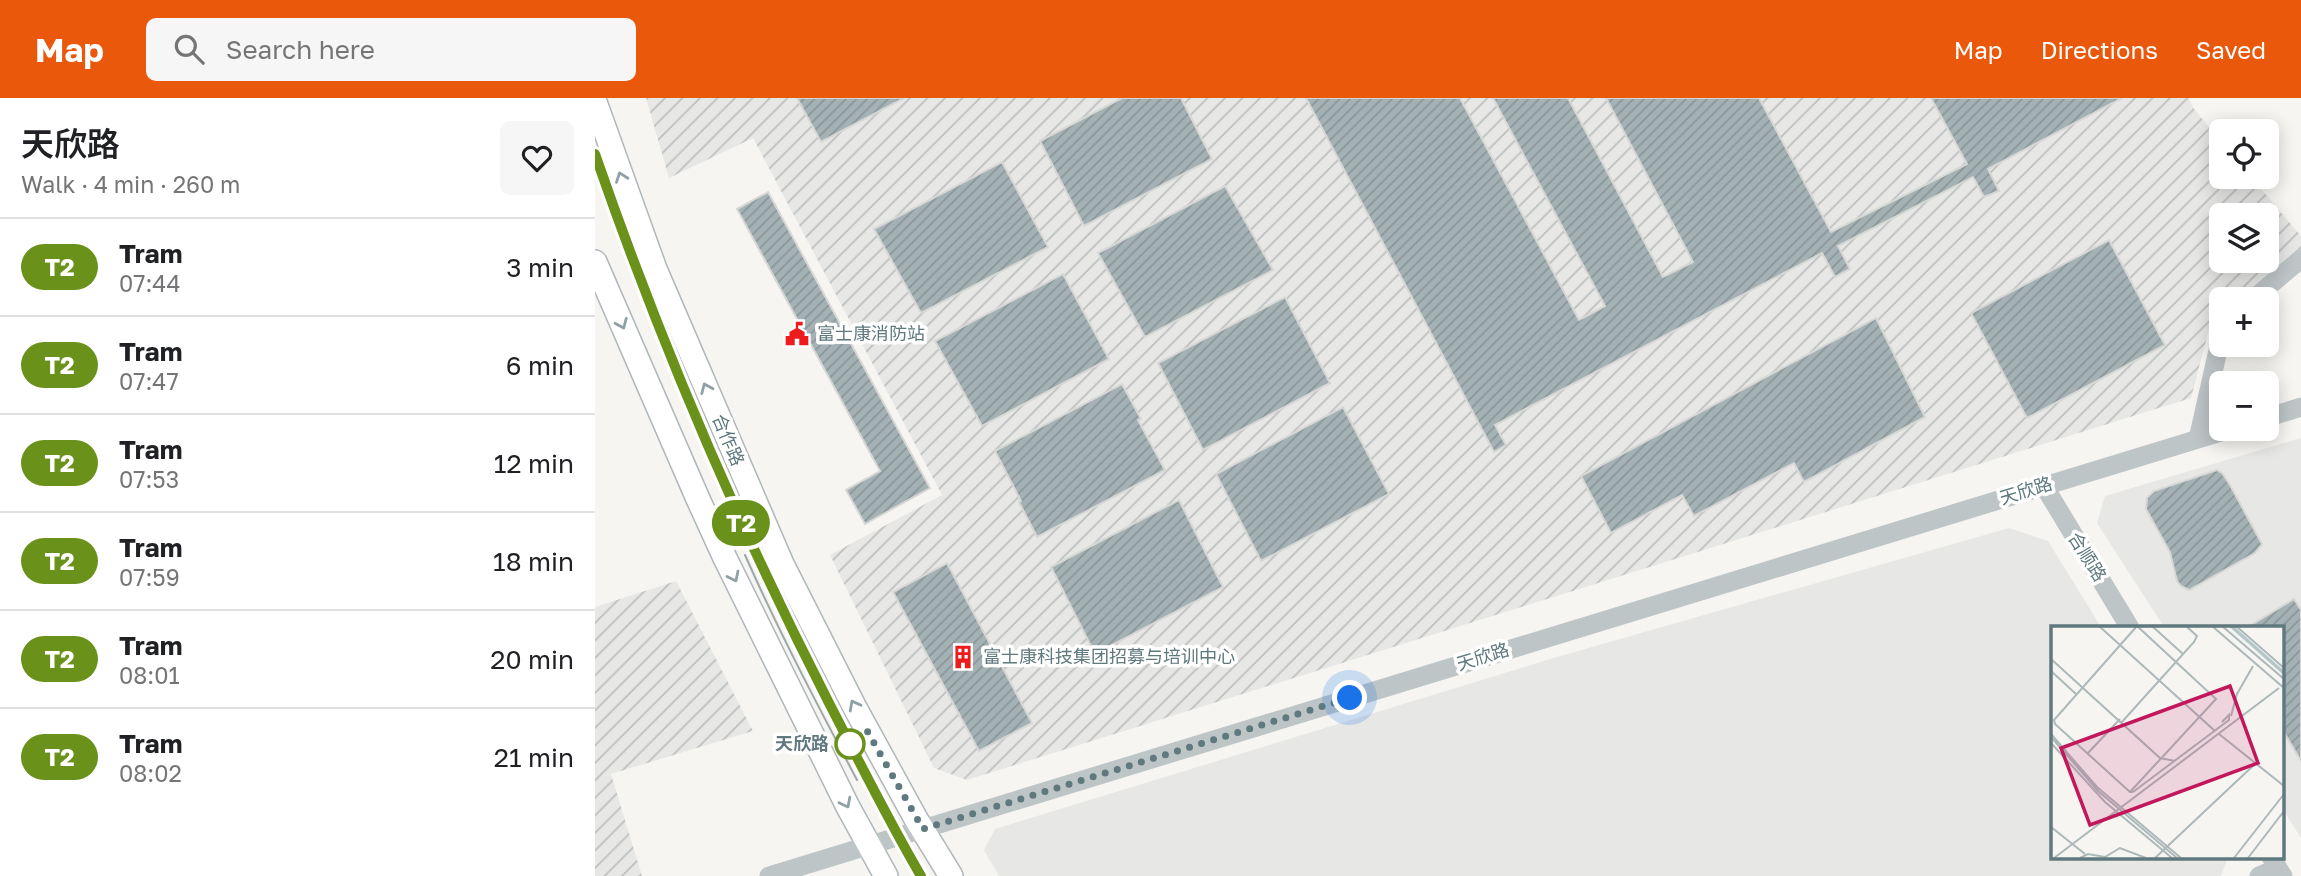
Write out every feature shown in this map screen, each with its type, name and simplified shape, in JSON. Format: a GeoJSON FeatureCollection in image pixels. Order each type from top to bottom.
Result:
{"type":"FeatureCollection","features":[{"type":"Feature","properties":{"kind":"main road","name":"合作路"},"geometry":{"type":"LineString","coordinates":[[595,102],[655,269],[782,564],[854,706],[951,876]]}},
{"type":"Feature","properties":{"kind":"main road"},"geometry":{"type":"LineString","coordinates":[[595,262],[703,511],[807,726],[886,876]]}},
{"type":"Feature","properties":{"kind":"street"},"geometry":{"type":"LineString","coordinates":[[2268,287],[2301,260]]}},
{"type":"Feature","properties":{"kind":"street"},"geometry":{"type":"LineString","coordinates":[[2198,439],[2216,357]]}},
{"type":"Feature","properties":{"kind":"street"},"geometry":{"type":"LineString","coordinates":[[2279,414],[2301,407]]}},
{"type":"Feature","properties":{"kind":"street","name":"天欣路"},"geometry":{"type":"LineString","coordinates":[[769,876],[2209,436]]}},
{"type":"Feature","properties":{"kind":"street","name":"合顺路"},"geometry":{"type":"LineString","coordinates":[[2043,486],[2129,626]]}},
{"type":"Feature","properties":{"kind":"street"},"geometry":{"type":"LineString","coordinates":[[2259,876],[2277,867]]}},
{"type":"Feature","properties":{"kind":"shaded area"},"geometry":{"type":"Polygon","coordinates":[[[646,98],[2189,98],[2194,109],[2209,127],[2209,189],[2261,189],[2273,203],[2209,203],[2209,273],[2270,273],[2252,287],[2209,287],[2209,329],[2191,398],[967,780],[934,768],[830,555],[942,495],[753,138],[669,178],[646,98]]]}},
{"type":"Feature","properties":{"kind":"shaded area"},"geometry":{"type":"Polygon","coordinates":[[[2279,210],[2301,236],[2301,250],[2279,267],[2279,210]]]}},
{"type":"Feature","properties":{"kind":"shaded area"},"geometry":{"type":"Polygon","coordinates":[[[2301,438],[2301,838],[2283,810],[2283,626],[2163,626],[2097,523],[2105,496],[2301,438]]]}},
{"type":"Feature","properties":{"kind":"shaded area"},"geometry":{"type":"Polygon","coordinates":[[[2009,528],[2048,541],[2100,626],[2051,626],[2051,858],[2228,858],[2221,876],[999,876],[984,850],[995,829],[1557,657],[2009,528]]]}},
{"type":"Feature","properties":{"kind":"shaded area"},"geometry":{"type":"Polygon","coordinates":[[[676,581],[753,731],[611,774],[642,876],[595,876],[595,607],[676,581]]]}},
{"type":"Feature","properties":{"kind":"building"},"geometry":{"type":"Polygon","coordinates":[[[797,98],[904,98],[821,142],[797,98]]]}},
{"type":"Feature","properties":{"kind":"building"},"geometry":{"type":"Polygon","coordinates":[[[1122,98],[1181,98],[1212,159],[1084,226],[1040,141],[1122,98]]]}},
{"type":"Feature","properties":{"kind":"building"},"geometry":{"type":"Polygon","coordinates":[[[1306,98],[1460,98],[1579,320],[1605,306],[1493,98],[1568,98],[1663,277],[1693,262],[1606,98],[1759,98],[1831,232],[1967,164],[1931,98],[2122,98],[1988,169],[1999,191],[1984,197],[1973,177],[1838,246],[1850,269],[1835,277],[1822,253],[1495,425],[1506,445],[1494,452],[1306,98]]]}},
{"type":"Feature","properties":{"kind":"building"},"geometry":{"type":"Polygon","coordinates":[[[1002,162],[1048,247],[921,313],[874,229],[1002,162]]]}},
{"type":"Feature","properties":{"kind":"building"},"geometry":{"type":"Polygon","coordinates":[[[1225,186],[1273,270],[1145,337],[1098,253],[1225,186]]]}},
{"type":"Feature","properties":{"kind":"building"},"geometry":{"type":"Polygon","coordinates":[[[768,192],[930,488],[865,524],[846,490],[880,471],[737,209],[768,192]]]}},
{"type":"Feature","properties":{"kind":"building"},"geometry":{"type":"Polygon","coordinates":[[[2109,240],[2165,345],[2027,418],[1971,313],[2109,240]]]}},
{"type":"Feature","properties":{"kind":"building"},"geometry":{"type":"Polygon","coordinates":[[[1063,274],[1109,359],[982,426],[935,341],[1063,274]]]}},
{"type":"Feature","properties":{"kind":"building"},"geometry":{"type":"Polygon","coordinates":[[[1285,297],[1330,383],[1203,450],[1158,363],[1285,297]]]}},
{"type":"Feature","properties":{"kind":"building"},"geometry":{"type":"Polygon","coordinates":[[[1876,318],[1925,417],[1804,482],[1794,463],[1694,516],[1682,495],[1611,533],[1581,476],[1876,318]]]}},
{"type":"Feature","properties":{"kind":"building"},"geometry":{"type":"Polygon","coordinates":[[[1122,384],[1165,470],[1037,537],[995,451],[1122,384]]]}},
{"type":"Feature","properties":{"kind":"building"},"geometry":{"type":"Polygon","coordinates":[[[1343,407],[1389,494],[1261,561],[1216,474],[1343,407]]]}},
{"type":"Feature","properties":{"kind":"building"},"geometry":{"type":"Polygon","coordinates":[[[2217,470],[2230,485],[2262,544],[2255,553],[2189,590],[2177,581],[2170,552],[2146,509],[2147,498],[2154,491],[2217,470]]]}},
{"type":"Feature","properties":{"kind":"building"},"geometry":{"type":"Polygon","coordinates":[[[1179,500],[1223,587],[1095,654],[1051,567],[1179,500]]]}},
{"type":"Feature","properties":{"kind":"building","name":"富士康科技集团招募与培训中心"},"geometry":{"type":"Polygon","coordinates":[[[947,563],[1032,723],[979,751],[893,592],[947,563]]]}},
{"type":"Feature","properties":{"kind":"building"},"geometry":{"type":"Polygon","coordinates":[[[2294,599],[2301,610],[2301,761],[2283,731],[2283,626],[2250,626],[2294,599]]]}},
{"type":"Feature","properties":{"kind":"tram line"},"geometry":{"type":"LineString","coordinates":[[595,154],[674,363],[732,501],[829,703],[921,876]]}},
{"type":"Feature","properties":{"kind":"tram line","name":"T2"},"geometry":{"type":"LineString","coordinates":[[595,154],[666,345],[740,522],[796,638],[921,876]]}},
{"type":"Feature","properties":{"kind":"tram line"},"geometry":{"type":"LineString","coordinates":[[745,555],[785,641],[857,780]]}},
{"type":"Feature","properties":{"kind":"place","name":"富士康消防站"},"geometry":{"type":"Point","coordinates":[797,334]}},
{"type":"Feature","properties":{"kind":"place","name":"富士康科技集团招募与培训中心"},"geometry":{"type":"Point","coordinates":[963,657]}},
{"type":"Feature","properties":{"kind":"place","name":"天欣路"},"geometry":{"type":"Point","coordinates":[850,744]}},
{"type":"Feature","properties":{"kind":"route"},"geometry":{"type":"LineString","coordinates":[[850,744],[866,729],[923,829],[1350,698]]}}]}
